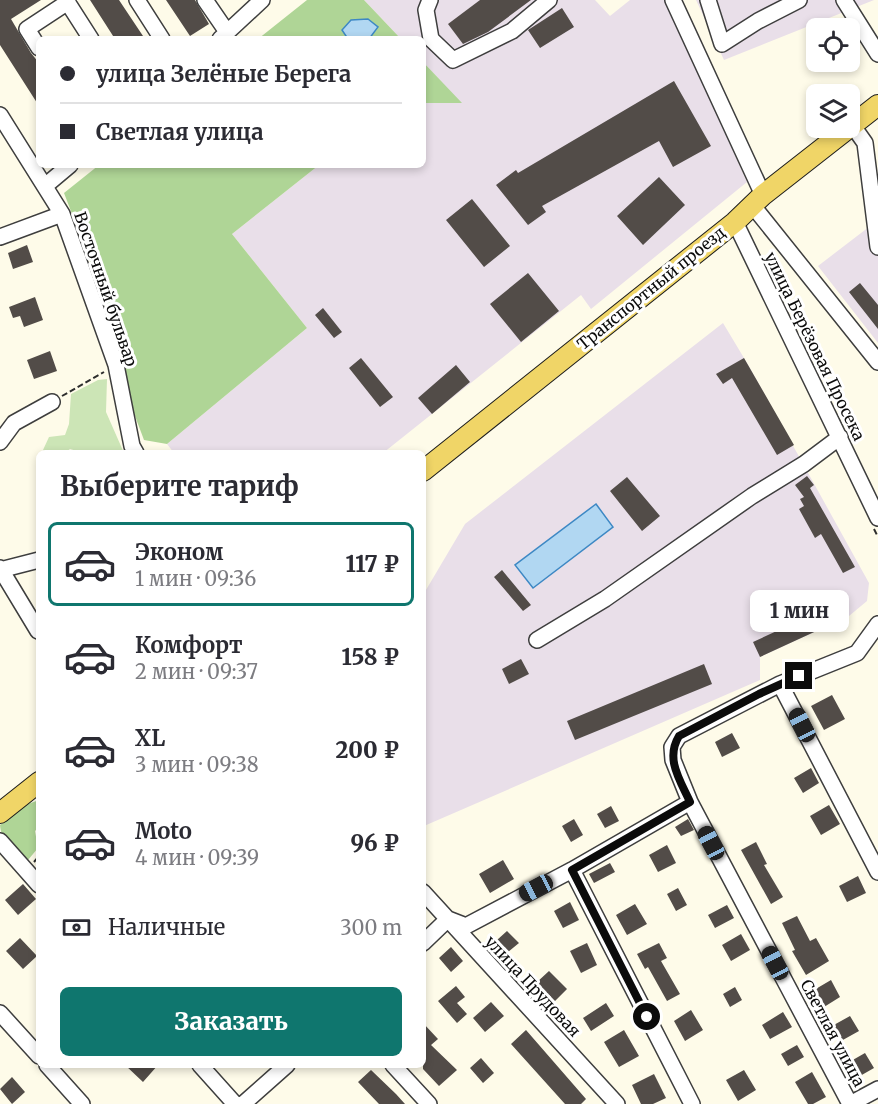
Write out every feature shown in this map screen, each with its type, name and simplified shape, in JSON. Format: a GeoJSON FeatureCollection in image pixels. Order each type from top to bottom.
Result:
{"type":"FeatureCollection","features":[{"type":"Feature","properties":{"kind":"main road","name":"Транспортный проезд"},"geometry":{"type":"LineString","coordinates":[[860,120],[878,105]]}},
{"type":"Feature","properties":{"kind":"main road","name":"Транспортный проезд"},"geometry":{"type":"LineString","coordinates":[[426,469],[838,138]]}},
{"type":"Feature","properties":{"kind":"main road"},"geometry":{"type":"LineString","coordinates":[[0,813],[36,784]]}},
{"type":"Feature","properties":{"kind":"street"},"geometry":{"type":"LineString","coordinates":[[137,0],[160,36]]}},
{"type":"Feature","properties":{"kind":"street"},"geometry":{"type":"LineString","coordinates":[[206,0],[223,36],[261,0]]}},
{"type":"Feature","properties":{"kind":"street"},"geometry":{"type":"LineString","coordinates":[[430,0],[426,10],[430,39],[453,60],[512,31],[549,0]]}},
{"type":"Feature","properties":{"kind":"street"},"geometry":{"type":"LineString","coordinates":[[673,0],[758,201],[878,362]]}},
{"type":"Feature","properties":{"kind":"street"},"geometry":{"type":"LineString","coordinates":[[708,0],[722,44],[758,21],[799,0]]}},
{"type":"Feature","properties":{"kind":"street"},"geometry":{"type":"LineString","coordinates":[[844,0],[878,54]]}},
{"type":"Feature","properties":{"kind":"street"},"geometry":{"type":"LineString","coordinates":[[36,43],[27,29],[67,1],[89,36]]}},
{"type":"Feature","properties":{"kind":"street","name":"Восточный бульвар"},"geometry":{"type":"LineString","coordinates":[[0,116],[62,214],[116,366],[134,450]]}},
{"type":"Feature","properties":{"kind":"street"},"geometry":{"type":"LineString","coordinates":[[860,136],[865,143],[878,247]]}},
{"type":"Feature","properties":{"kind":"street"},"geometry":{"type":"LineString","coordinates":[[45,186],[66,168]]}},
{"type":"Feature","properties":{"kind":"street"},"geometry":{"type":"LineString","coordinates":[[0,237],[62,214]]}},
{"type":"Feature","properties":{"kind":"street","name":"улица Берёзовая Просека"},"geometry":{"type":"LineString","coordinates":[[735,222],[878,518]]}},
{"type":"Feature","properties":{"kind":"street"},"geometry":{"type":"LineString","coordinates":[[0,442],[14,423],[52,402]]}},
{"type":"Feature","properties":{"kind":"street"},"geometry":{"type":"LineString","coordinates":[[537,640],[605,599],[752,496],[804,465],[840,437]]}},
{"type":"Feature","properties":{"kind":"street"},"geometry":{"type":"LineString","coordinates":[[36,561],[1,569],[36,628]]}},
{"type":"Feature","properties":{"kind":"street","name":"Светлая улица"},"geometry":{"type":"LineString","coordinates":[[850,1104],[690,802],[673,760],[672,747],[679,736],[780,684],[857,653],[878,624]]}},
{"type":"Feature","properties":{"kind":"street"},"geometry":{"type":"LineString","coordinates":[[780,684],[878,872]]}},
{"type":"Feature","properties":{"kind":"street"},"geometry":{"type":"LineString","coordinates":[[426,940],[448,919],[466,926],[572,870],[690,802]]}},
{"type":"Feature","properties":{"kind":"street"},"geometry":{"type":"LineString","coordinates":[[0,842],[36,882]]}},
{"type":"Feature","properties":{"kind":"street"},"geometry":{"type":"LineString","coordinates":[[572,870],[692,1104]]}},
{"type":"Feature","properties":{"kind":"street","name":"улица Прудовая"},"geometry":{"type":"LineString","coordinates":[[426,895],[617,1104]]}},
{"type":"Feature","properties":{"kind":"street"},"geometry":{"type":"LineString","coordinates":[[0,1013],[36,1053]]}},
{"type":"Feature","properties":{"kind":"street"},"geometry":{"type":"LineString","coordinates":[[50,1068],[82,1104]]}},
{"type":"Feature","properties":{"kind":"street"},"geometry":{"type":"LineString","coordinates":[[203,1068],[235,1104]]}},
{"type":"Feature","properties":{"kind":"street"},"geometry":{"type":"LineString","coordinates":[[243,1104],[284,1068]]}},
{"type":"Feature","properties":{"kind":"street"},"geometry":{"type":"LineString","coordinates":[[396,1068],[429,1104]]}},
{"type":"Feature","properties":{"kind":"street"},"geometry":{"type":"LineString","coordinates":[[850,1104],[878,1089]]}},
{"type":"Feature","properties":{"kind":"path"},"geometry":{"type":"LineString","coordinates":[[52,402],[116,366]]}},
{"type":"Feature","properties":{"kind":"shaded area"},"geometry":{"type":"Polygon","coordinates":[[[364,0],[595,0],[610,16],[630,0],[666,0],[747,182],[591,309],[581,295],[387,450],[172,450],[167,444],[307,328],[232,234],[315,168],[426,168],[426,103],[461,103],[426,65],[426,36],[398,36],[364,0]]]}},
{"type":"Feature","properties":{"kind":"shaded area"},"geometry":{"type":"Polygon","coordinates":[[[696,0],[874,0],[829,18],[806,18],[806,27],[724,60],[696,0]]]}},
{"type":"Feature","properties":{"kind":"shaded area"},"geometry":{"type":"Polygon","coordinates":[[[878,220],[878,343],[818,266],[878,220]]]}},
{"type":"Feature","properties":{"kind":"shaded area"},"geometry":{"type":"Polygon","coordinates":[[[723,323],[869,583],[867,601],[849,616],[760,657],[760,680],[426,825],[426,590],[465,524],[723,323]]]}},
{"type":"Feature","properties":{"kind":"green space"},"geometry":{"type":"Polygon","coordinates":[[[307,0],[364,0],[398,36],[262,36],[307,0]]]}},
{"type":"Feature","properties":{"kind":"green space"},"geometry":{"type":"Polygon","coordinates":[[[426,65],[462,103],[426,103],[426,65]]]}},
{"type":"Feature","properties":{"kind":"green space"},"geometry":{"type":"Polygon","coordinates":[[[95,168],[315,168],[232,234],[307,328],[167,444],[144,440],[123,384],[110,313],[64,193],[95,168]]]}},
{"type":"Feature","properties":{"kind":"green space"},"geometry":{"type":"Polygon","coordinates":[[[107,379],[106,412],[123,450],[43,450],[49,437],[65,435],[69,424],[71,394],[98,380],[107,379]]]}},
{"type":"Feature","properties":{"kind":"green space"},"geometry":{"type":"Polygon","coordinates":[[[36,801],[36,850],[28,860],[10,846],[3,837],[0,825],[25,805],[36,801]]]}},
{"type":"Feature","properties":{"kind":"water"},"geometry":{"type":"Polygon","coordinates":[[[368,19],[378,27],[371,36],[346,36],[342,30],[351,20],[368,19]]]}},
{"type":"Feature","properties":{"kind":"water"},"geometry":{"type":"Polygon","coordinates":[[[596,504],[613,527],[533,588],[515,565],[596,504]]]}},
{"type":"Feature","properties":{"kind":"building"},"geometry":{"type":"Polygon","coordinates":[[[0,0],[41,0],[11,19],[36,59],[36,101],[0,45],[0,0]]]}},
{"type":"Feature","properties":{"kind":"building"},"geometry":{"type":"Polygon","coordinates":[[[90,0],[119,0],[143,36],[113,36],[90,0]]]}},
{"type":"Feature","properties":{"kind":"building"},"geometry":{"type":"Polygon","coordinates":[[[166,0],[195,0],[209,24],[190,36],[166,0]]]}},
{"type":"Feature","properties":{"kind":"building"},"geometry":{"type":"Polygon","coordinates":[[[480,0],[531,0],[488,32],[463,44],[448,24],[480,0]]]}},
{"type":"Feature","properties":{"kind":"building"},"geometry":{"type":"Polygon","coordinates":[[[562,8],[574,27],[540,48],[528,30],[562,8]]]}},
{"type":"Feature","properties":{"kind":"building"},"geometry":{"type":"Polygon","coordinates":[[[674,81],[711,146],[673,167],[659,141],[542,206],[546,212],[528,225],[496,185],[516,170],[518,173],[674,81]]]}},
{"type":"Feature","properties":{"kind":"building"},"geometry":{"type":"Polygon","coordinates":[[[659,177],[685,205],[643,245],[617,216],[659,177]]]}},
{"type":"Feature","properties":{"kind":"building"},"geometry":{"type":"Polygon","coordinates":[[[472,199],[510,246],[484,267],[446,220],[472,199]]]}},
{"type":"Feature","properties":{"kind":"building"},"geometry":{"type":"Polygon","coordinates":[[[27,245],[33,262],[13,269],[8,253],[27,245]]]}},
{"type":"Feature","properties":{"kind":"building"},"geometry":{"type":"Polygon","coordinates":[[[528,273],[559,311],[521,342],[490,304],[528,273]]]}},
{"type":"Feature","properties":{"kind":"building"},"geometry":{"type":"Polygon","coordinates":[[[860,283],[878,305],[878,329],[849,292],[860,283]]]}},
{"type":"Feature","properties":{"kind":"building"},"geometry":{"type":"Polygon","coordinates":[[[35,297],[43,320],[24,327],[20,316],[13,318],[9,307],[35,297]]]}},
{"type":"Feature","properties":{"kind":"building"},"geometry":{"type":"Polygon","coordinates":[[[323,308],[342,332],[334,338],[315,315],[323,308]]]}},
{"type":"Feature","properties":{"kind":"building"},"geometry":{"type":"Polygon","coordinates":[[[50,351],[57,371],[34,379],[27,360],[50,351]]]}},
{"type":"Feature","properties":{"kind":"building"},"geometry":{"type":"Polygon","coordinates":[[[361,358],[393,397],[380,407],[349,368],[361,358]]]}},
{"type":"Feature","properties":{"kind":"building"},"geometry":{"type":"Polygon","coordinates":[[[744,358],[794,445],[777,455],[732,378],[723,384],[716,374],[744,358]]]}},
{"type":"Feature","properties":{"kind":"building"},"geometry":{"type":"Polygon","coordinates":[[[456,365],[470,382],[432,414],[418,398],[456,365]]]}},
{"type":"Feature","properties":{"kind":"building"},"geometry":{"type":"Polygon","coordinates":[[[807,476],[814,485],[810,488],[855,567],[843,573],[821,534],[815,538],[799,509],[804,506],[800,499],[804,497],[795,485],[807,476]]]}},
{"type":"Feature","properties":{"kind":"building"},"geometry":{"type":"Polygon","coordinates":[[[627,477],[660,516],[642,531],[610,491],[627,477]]]}},
{"type":"Feature","properties":{"kind":"building"},"geometry":{"type":"Polygon","coordinates":[[[502,570],[531,605],[523,611],[494,577],[502,570]]]}},
{"type":"Feature","properties":{"kind":"building"},"geometry":{"type":"Polygon","coordinates":[[[842,601],[849,616],[760,657],[753,642],[842,601]]]}},
{"type":"Feature","properties":{"kind":"building"},"geometry":{"type":"Polygon","coordinates":[[[521,659],[529,674],[509,684],[502,669],[521,659]]]}},
{"type":"Feature","properties":{"kind":"building"},"geometry":{"type":"Polygon","coordinates":[[[704,664],[712,684],[575,740],[567,721],[704,664]]]}},
{"type":"Feature","properties":{"kind":"building"},"geometry":{"type":"Polygon","coordinates":[[[832,695],[845,719],[824,730],[811,706],[832,695]]]}},
{"type":"Feature","properties":{"kind":"building"},"geometry":{"type":"Polygon","coordinates":[[[732,733],[740,748],[722,757],[715,742],[732,733]]]}},
{"type":"Feature","properties":{"kind":"building"},"geometry":{"type":"Polygon","coordinates":[[[811,768],[819,783],[803,793],[794,778],[811,768]]]}},
{"type":"Feature","properties":{"kind":"building"},"geometry":{"type":"Polygon","coordinates":[[[829,805],[840,824],[821,835],[810,816],[829,805]]]}},
{"type":"Feature","properties":{"kind":"building"},"geometry":{"type":"Polygon","coordinates":[[[611,806],[619,821],[605,828],[597,814],[611,806]]]}},
{"type":"Feature","properties":{"kind":"building"},"geometry":{"type":"Polygon","coordinates":[[[574,819],[583,835],[571,842],[562,826],[574,819]]]}},
{"type":"Feature","properties":{"kind":"building"},"geometry":{"type":"Polygon","coordinates":[[[688,819],[694,830],[681,836],[675,827],[688,819]]]}},
{"type":"Feature","properties":{"kind":"building"},"geometry":{"type":"Polygon","coordinates":[[[756,842],[767,864],[764,865],[783,897],[771,904],[741,850],[756,842]]]}},
{"type":"Feature","properties":{"kind":"building"},"geometry":{"type":"Polygon","coordinates":[[[667,845],[676,863],[658,872],[649,855],[667,845]]]}},
{"type":"Feature","properties":{"kind":"building"},"geometry":{"type":"Polygon","coordinates":[[[503,860],[514,879],[490,893],[479,874],[503,860]]]}},
{"type":"Feature","properties":{"kind":"building"},"geometry":{"type":"Polygon","coordinates":[[[610,863],[615,872],[594,883],[589,874],[610,863]]]}},
{"type":"Feature","properties":{"kind":"building"},"geometry":{"type":"Polygon","coordinates":[[[858,876],[866,893],[847,902],[839,886],[858,876]]]}},
{"type":"Feature","properties":{"kind":"building"},"geometry":{"type":"Polygon","coordinates":[[[23,884],[36,899],[18,915],[5,900],[23,884]]]}},
{"type":"Feature","properties":{"kind":"building"},"geometry":{"type":"Polygon","coordinates":[[[678,888],[687,905],[676,911],[667,894],[678,888]]]}},
{"type":"Feature","properties":{"kind":"building"},"geometry":{"type":"Polygon","coordinates":[[[570,902],[579,920],[563,928],[554,911],[570,902]]]}},
{"type":"Feature","properties":{"kind":"building"},"geometry":{"type":"Polygon","coordinates":[[[635,904],[647,924],[627,935],[616,915],[635,904]]]}},
{"type":"Feature","properties":{"kind":"building"},"geometry":{"type":"Polygon","coordinates":[[[727,905],[734,918],[715,928],[708,915],[727,905]]]}},
{"type":"Feature","properties":{"kind":"building"},"geometry":{"type":"Polygon","coordinates":[[[797,916],[810,941],[816,938],[829,961],[806,975],[792,951],[795,950],[782,923],[797,916]]]}},
{"type":"Feature","properties":{"kind":"building"},"geometry":{"type":"Polygon","coordinates":[[[507,931],[519,943],[508,952],[497,940],[507,931]]]}},
{"type":"Feature","properties":{"kind":"building"},"geometry":{"type":"Polygon","coordinates":[[[741,934],[750,950],[731,961],[722,945],[741,934]]]}},
{"type":"Feature","properties":{"kind":"building"},"geometry":{"type":"Polygon","coordinates":[[[20,938],[36,957],[23,969],[6,951],[20,938]]]}},
{"type":"Feature","properties":{"kind":"building"},"geometry":{"type":"Polygon","coordinates":[[[587,943],[597,965],[581,973],[570,951],[587,943]]]}},
{"type":"Feature","properties":{"kind":"building"},"geometry":{"type":"Polygon","coordinates":[[[659,943],[667,958],[661,961],[680,994],[667,1001],[648,967],[645,969],[637,954],[659,943]]]}},
{"type":"Feature","properties":{"kind":"building"},"geometry":{"type":"Polygon","coordinates":[[[451,947],[463,961],[451,972],[439,958],[451,947]]]}},
{"type":"Feature","properties":{"kind":"building"},"geometry":{"type":"Polygon","coordinates":[[[549,971],[567,989],[554,1002],[536,983],[549,971]]]}},
{"type":"Feature","properties":{"kind":"building"},"geometry":{"type":"Polygon","coordinates":[[[831,980],[840,997],[824,1007],[814,990],[831,980]]]}},
{"type":"Feature","properties":{"kind":"building"},"geometry":{"type":"Polygon","coordinates":[[[456,986],[465,997],[457,1003],[467,1014],[457,1023],[438,1001],[456,986]]]}},
{"type":"Feature","properties":{"kind":"building"},"geometry":{"type":"Polygon","coordinates":[[[735,987],[742,1000],[730,1007],[723,994],[735,987]]]}},
{"type":"Feature","properties":{"kind":"building"},"geometry":{"type":"Polygon","coordinates":[[[491,1002],[504,1016],[485,1032],[473,1018],[491,1002]]]}},
{"type":"Feature","properties":{"kind":"building"},"geometry":{"type":"Polygon","coordinates":[[[606,1003],[614,1016],[591,1031],[583,1018],[606,1003]]]}},
{"type":"Feature","properties":{"kind":"building"},"geometry":{"type":"Polygon","coordinates":[[[691,1010],[703,1030],[685,1041],[674,1021],[691,1010]]]}},
{"type":"Feature","properties":{"kind":"building"},"geometry":{"type":"Polygon","coordinates":[[[783,1012],[792,1027],[770,1039],[762,1025],[783,1012]]]}},
{"type":"Feature","properties":{"kind":"building"},"geometry":{"type":"Polygon","coordinates":[[[850,1016],[859,1031],[841,1041],[832,1026],[850,1016]]]}},
{"type":"Feature","properties":{"kind":"building"},"geometry":{"type":"Polygon","coordinates":[[[426,1026],[438,1039],[431,1045],[457,1070],[439,1086],[423,1069],[426,1068],[426,1026]]]}},
{"type":"Feature","properties":{"kind":"building"},"geometry":{"type":"Polygon","coordinates":[[[526,1030],[586,1099],[581,1104],[565,1104],[511,1044],[526,1030]]]}},
{"type":"Feature","properties":{"kind":"building"},"geometry":{"type":"Polygon","coordinates":[[[624,1030],[639,1056],[619,1067],[604,1042],[624,1030]]]}},
{"type":"Feature","properties":{"kind":"building"},"geometry":{"type":"Polygon","coordinates":[[[797,1045],[804,1057],[788,1066],[781,1054],[797,1045]]]}},
{"type":"Feature","properties":{"kind":"building"},"geometry":{"type":"Polygon","coordinates":[[[865,1053],[874,1068],[860,1076],[851,1061],[865,1053]]]}},
{"type":"Feature","properties":{"kind":"building"},"geometry":{"type":"Polygon","coordinates":[[[481,1058],[494,1073],[483,1083],[470,1068],[481,1058]]]}},
{"type":"Feature","properties":{"kind":"building"},"geometry":{"type":"Polygon","coordinates":[[[128,1068],[155,1068],[143,1082],[128,1068]]]}},
{"type":"Feature","properties":{"kind":"building"},"geometry":{"type":"Polygon","coordinates":[[[371,1070],[405,1104],[379,1104],[358,1082],[371,1070]]]}},
{"type":"Feature","properties":{"kind":"building"},"geometry":{"type":"Polygon","coordinates":[[[744,1070],[756,1090],[738,1101],[726,1080],[744,1070]]]}},
{"type":"Feature","properties":{"kind":"building"},"geometry":{"type":"Polygon","coordinates":[[[812,1072],[826,1097],[813,1104],[808,1104],[795,1082],[812,1072]]]}},
{"type":"Feature","properties":{"kind":"building"},"geometry":{"type":"Polygon","coordinates":[[[654,1074],[666,1098],[653,1104],[641,1104],[632,1085],[654,1074]]]}},
{"type":"Feature","properties":{"kind":"building"},"geometry":{"type":"Polygon","coordinates":[[[12,1077],[25,1092],[12,1104],[0,1089],[12,1077]]]}},
{"type":"Feature","properties":{"kind":"route"},"geometry":{"type":"LineString","coordinates":[[647,1017],[572,870],[690,802],[673,760],[672,747],[679,736],[799,676]]}}]}
